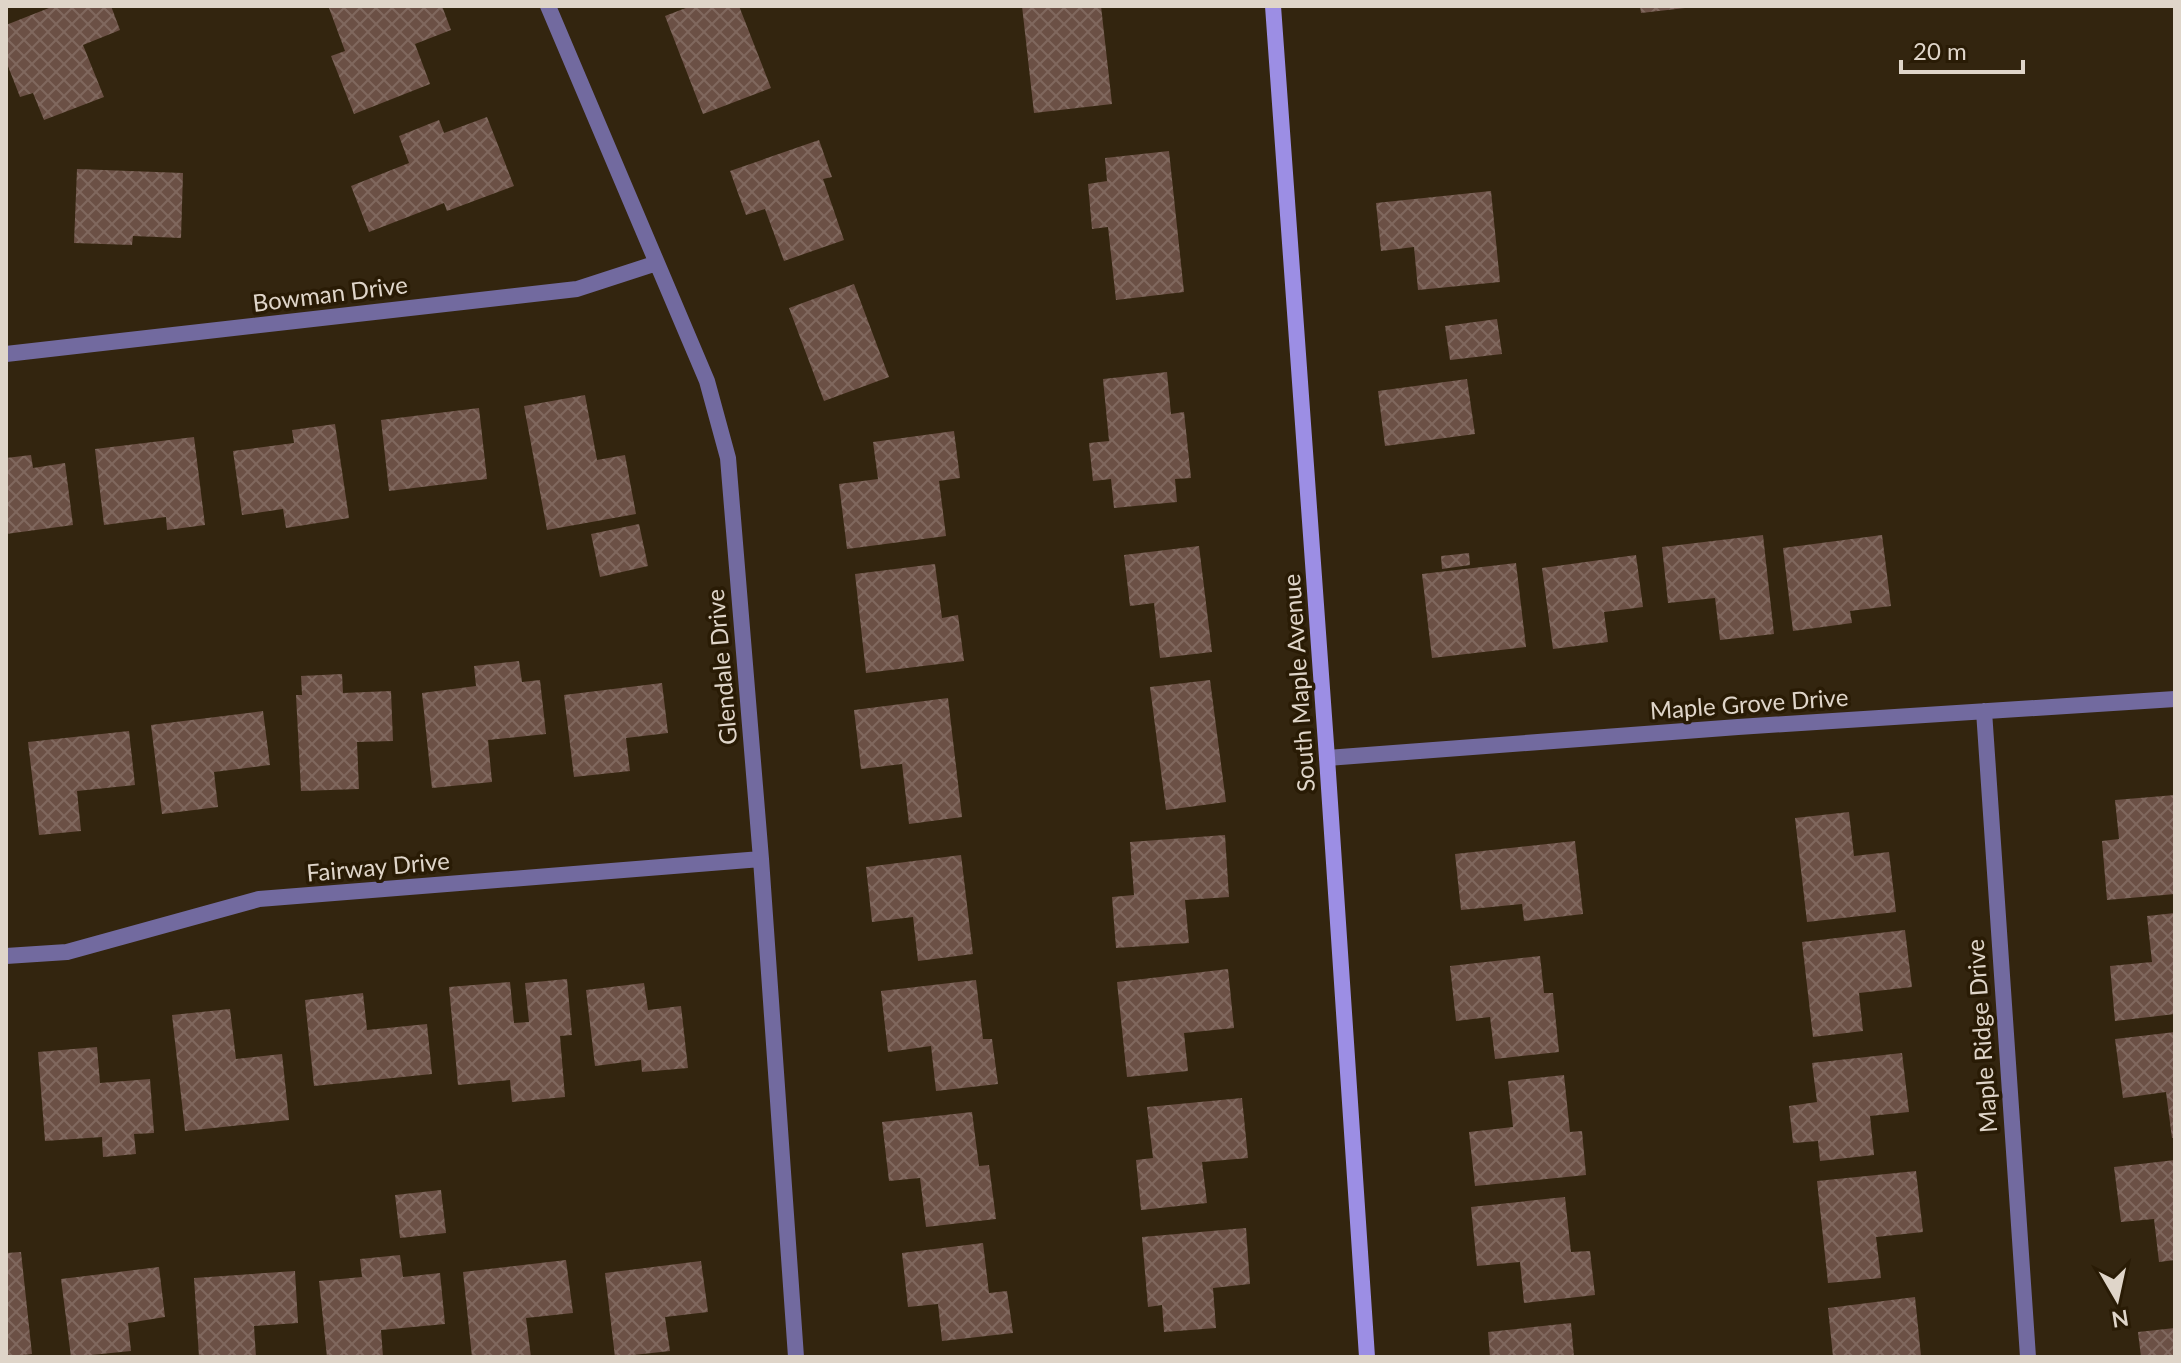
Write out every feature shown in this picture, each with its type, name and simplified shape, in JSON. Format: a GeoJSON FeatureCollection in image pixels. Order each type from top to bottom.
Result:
{"type":"FeatureCollection","features":[{"type":"Feature","properties":{"kind":"main road","name":"South Maple Avenue"},"geometry":{"type":"LineString","coordinates":[[1273,6],[1367,1357]]}},
{"type":"Feature","properties":{"kind":"street","name":"Glendale Drive"},"geometry":{"type":"LineString","coordinates":[[548,6],[707,381],[728,458],[761,859],[796,1357]]}},
{"type":"Feature","properties":{"kind":"street","name":"Bowman Drive"},"geometry":{"type":"LineString","coordinates":[[6,354],[577,289],[657,263]]}},
{"type":"Feature","properties":{"kind":"street","name":"Maple Grove Drive"},"geometry":{"type":"LineString","coordinates":[[1327,758],[2175,699]]}},
{"type":"Feature","properties":{"kind":"street","name":"Maple Ridge Drive"},"geometry":{"type":"LineString","coordinates":[[1984,711],[2028,1357]]}},
{"type":"Feature","properties":{"kind":"street","name":"Fairway Drive"},"geometry":{"type":"LineString","coordinates":[[6,956],[67,952],[259,899],[761,859]]}},
{"type":"Feature","properties":{"kind":"building"},"geometry":{"type":"Polygon","coordinates":[[[54,6],[111,6],[120,30],[83,45],[104,97],[44,120],[33,93],[20,97],[6,61],[6,25],[54,6]]]}},
{"type":"Feature","properties":{"kind":"building"},"geometry":{"type":"Polygon","coordinates":[[[442,6],[451,30],[415,44],[430,84],[354,114],[331,56],[345,51],[329,8],[442,6]]]}},
{"type":"Feature","properties":{"kind":"building"},"geometry":{"type":"Polygon","coordinates":[[[691,6],[739,6],[771,88],[703,114],[665,16],[691,6]]]}},
{"type":"Feature","properties":{"kind":"building"},"geometry":{"type":"Polygon","coordinates":[[[1022,6],[1101,6],[1112,104],[1034,113],[1022,6]]]}},
{"type":"Feature","properties":{"kind":"building"},"geometry":{"type":"Polygon","coordinates":[[[1640,6],[1685,6],[1685,8],[1641,13],[1640,6]]]}},
{"type":"Feature","properties":{"kind":"building"},"geometry":{"type":"Polygon","coordinates":[[[487,117],[514,186],[447,211],[444,203],[369,232],[351,186],[409,163],[399,136],[439,120],[444,133],[487,117]]]}},
{"type":"Feature","properties":{"kind":"building"},"geometry":{"type":"Polygon","coordinates":[[[819,140],[832,177],[823,179],[844,240],[784,261],[765,209],[746,215],[730,171],[819,140]]]}},
{"type":"Feature","properties":{"kind":"building"},"geometry":{"type":"Polygon","coordinates":[[[1169,151],[1184,292],[1116,300],[1108,227],[1092,229],[1088,184],[1107,181],[1105,158],[1169,151]]]}},
{"type":"Feature","properties":{"kind":"building"},"geometry":{"type":"Polygon","coordinates":[[[77,169],[183,173],[181,238],[133,236],[132,245],[74,243],[77,169]]]}},
{"type":"Feature","properties":{"kind":"building"},"geometry":{"type":"Polygon","coordinates":[[[1491,191],[1500,282],[1418,290],[1414,247],[1381,251],[1376,203],[1491,191]]]}},
{"type":"Feature","properties":{"kind":"building"},"geometry":{"type":"Polygon","coordinates":[[[854,284],[889,377],[824,401],[789,308],[854,284]]]}},
{"type":"Feature","properties":{"kind":"building"},"geometry":{"type":"Polygon","coordinates":[[[1497,319],[1502,354],[1450,360],[1445,326],[1497,319]]]}},
{"type":"Feature","properties":{"kind":"building"},"geometry":{"type":"Polygon","coordinates":[[[1167,372],[1171,414],[1184,412],[1191,478],[1175,479],[1177,502],[1114,508],[1111,479],[1093,481],[1089,443],[1109,441],[1103,379],[1167,372]]]}},
{"type":"Feature","properties":{"kind":"building"},"geometry":{"type":"Polygon","coordinates":[[[1467,379],[1475,434],[1385,446],[1378,391],[1467,379]]]}},
{"type":"Feature","properties":{"kind":"building"},"geometry":{"type":"Polygon","coordinates":[[[585,395],[597,460],[625,455],[636,514],[547,530],[524,406],[585,395]]]}},
{"type":"Feature","properties":{"kind":"building"},"geometry":{"type":"Polygon","coordinates":[[[479,408],[487,479],[389,491],[381,420],[479,408]]]}},
{"type":"Feature","properties":{"kind":"building"},"geometry":{"type":"Polygon","coordinates":[[[335,424],[349,518],[286,528],[283,509],[242,515],[233,451],[294,443],[292,430],[335,424]]]}},
{"type":"Feature","properties":{"kind":"building"},"geometry":{"type":"Polygon","coordinates":[[[954,431],[960,478],[939,481],[946,536],[847,549],[839,484],[878,479],[873,442],[954,431]]]}},
{"type":"Feature","properties":{"kind":"building"},"geometry":{"type":"Polygon","coordinates":[[[194,437],[205,525],[167,530],[166,517],[104,525],[95,449],[194,437]]]}},
{"type":"Feature","properties":{"kind":"building"},"geometry":{"type":"Polygon","coordinates":[[[31,455],[33,468],[65,463],[73,525],[6,534],[6,458],[31,455]]]}},
{"type":"Feature","properties":{"kind":"building"},"geometry":{"type":"Polygon","coordinates":[[[639,524],[648,566],[600,577],[591,534],[639,524]]]}},
{"type":"Feature","properties":{"kind":"building"},"geometry":{"type":"Polygon","coordinates":[[[1763,535],[1774,634],[1720,640],[1715,598],[1668,603],[1662,547],[1763,535]]]}},
{"type":"Feature","properties":{"kind":"building"},"geometry":{"type":"Polygon","coordinates":[[[1882,535],[1891,606],[1850,611],[1852,623],[1793,631],[1783,548],[1882,535]]]}},
{"type":"Feature","properties":{"kind":"building"},"geometry":{"type":"Polygon","coordinates":[[[1199,546],[1212,652],[1160,658],[1154,603],[1130,606],[1124,555],[1199,546]]]}},
{"type":"Feature","properties":{"kind":"building"},"geometry":{"type":"Polygon","coordinates":[[[1469,553],[1470,565],[1442,569],[1441,556],[1469,553]]]}},
{"type":"Feature","properties":{"kind":"building"},"geometry":{"type":"Polygon","coordinates":[[[1636,555],[1643,607],[1604,612],[1608,642],[1553,649],[1542,568],[1636,555]]]}},
{"type":"Feature","properties":{"kind":"building"},"geometry":{"type":"Polygon","coordinates":[[[1516,563],[1526,647],[1432,658],[1422,574],[1516,563]]]}},
{"type":"Feature","properties":{"kind":"building"},"geometry":{"type":"Polygon","coordinates":[[[935,564],[942,618],[958,615],[964,661],[866,673],[855,574],[935,564]]]}},
{"type":"Feature","properties":{"kind":"building"},"geometry":{"type":"Polygon","coordinates":[[[519,661],[522,682],[540,680],[546,734],[488,740],[492,782],[432,788],[422,693],[476,686],[474,666],[519,661]]]}},
{"type":"Feature","properties":{"kind":"building"},"geometry":{"type":"Polygon","coordinates":[[[342,674],[343,693],[391,691],[393,741],[357,742],[359,789],[301,791],[296,695],[302,695],[301,676],[342,674]]]}},
{"type":"Feature","properties":{"kind":"building"},"geometry":{"type":"Polygon","coordinates":[[[1210,680],[1226,802],[1166,810],[1150,687],[1210,680]]]}},
{"type":"Feature","properties":{"kind":"building"},"geometry":{"type":"Polygon","coordinates":[[[662,683],[668,733],[626,738],[630,771],[574,777],[564,695],[662,683]]]}},
{"type":"Feature","properties":{"kind":"building"},"geometry":{"type":"Polygon","coordinates":[[[948,698],[962,817],[909,824],[902,764],[861,769],[854,710],[948,698]]]}},
{"type":"Feature","properties":{"kind":"building"},"geometry":{"type":"Polygon","coordinates":[[[263,711],[270,765],[214,772],[218,807],[162,814],[151,725],[263,711]]]}},
{"type":"Feature","properties":{"kind":"building"},"geometry":{"type":"Polygon","coordinates":[[[129,731],[135,785],[77,791],[81,831],[39,835],[28,742],[129,731]]]}},
{"type":"Feature","properties":{"kind":"building"},"geometry":{"type":"Polygon","coordinates":[[[2175,795],[2175,894],[2107,900],[2102,841],[2119,839],[2115,800],[2175,795]]]}},
{"type":"Feature","properties":{"kind":"building"},"geometry":{"type":"Polygon","coordinates":[[[1849,812],[1854,856],[1889,852],[1896,912],[1807,922],[1795,818],[1849,812]]]}},
{"type":"Feature","properties":{"kind":"building"},"geometry":{"type":"Polygon","coordinates":[[[1225,835],[1229,897],[1185,900],[1189,943],[1116,948],[1112,897],[1134,895],[1130,842],[1225,835]]]}},
{"type":"Feature","properties":{"kind":"building"},"geometry":{"type":"Polygon","coordinates":[[[1575,841],[1583,914],[1524,921],[1522,904],[1461,910],[1455,854],[1575,841]]]}},
{"type":"Feature","properties":{"kind":"building"},"geometry":{"type":"Polygon","coordinates":[[[961,855],[973,954],[918,961],[913,917],[872,922],[866,867],[961,855]]]}},
{"type":"Feature","properties":{"kind":"building"},"geometry":{"type":"Polygon","coordinates":[[[2175,913],[2175,1014],[2115,1021],[2110,966],[2152,962],[2147,916],[2175,913]]]}},
{"type":"Feature","properties":{"kind":"building"},"geometry":{"type":"Polygon","coordinates":[[[1905,930],[1912,987],[1859,993],[1863,1031],[1813,1037],[1802,942],[1905,930]]]}},
{"type":"Feature","properties":{"kind":"building"},"geometry":{"type":"Polygon","coordinates":[[[1540,956],[1544,993],[1553,993],[1559,1052],[1495,1059],[1490,1017],[1456,1021],[1450,966],[1540,956]]]}},
{"type":"Feature","properties":{"kind":"building"},"geometry":{"type":"Polygon","coordinates":[[[1228,969],[1234,1028],[1184,1033],[1188,1071],[1127,1077],[1117,982],[1228,969]]]}},
{"type":"Feature","properties":{"kind":"building"},"geometry":{"type":"Polygon","coordinates":[[[567,979],[572,1035],[560,1036],[565,1097],[512,1102],[510,1080],[458,1085],[449,987],[510,982],[514,1023],[529,1022],[525,983],[567,979]]]}},
{"type":"Feature","properties":{"kind":"building"},"geometry":{"type":"Polygon","coordinates":[[[976,980],[983,1039],[992,1039],[998,1084],[936,1091],[931,1046],[888,1052],[881,991],[976,980]]]}},
{"type":"Feature","properties":{"kind":"building"},"geometry":{"type":"Polygon","coordinates":[[[644,983],[648,1010],[681,1006],[688,1068],[642,1072],[641,1060],[595,1066],[586,990],[644,983]]]}},
{"type":"Feature","properties":{"kind":"building"},"geometry":{"type":"Polygon","coordinates":[[[363,993],[367,1030],[427,1024],[432,1074],[314,1086],[305,1000],[363,993]]]}},
{"type":"Feature","properties":{"kind":"building"},"geometry":{"type":"Polygon","coordinates":[[[230,1009],[236,1059],[282,1054],[289,1120],[185,1131],[172,1015],[230,1009]]]}},
{"type":"Feature","properties":{"kind":"building"},"geometry":{"type":"Polygon","coordinates":[[[2175,1032],[2175,1138],[2172,1138],[2166,1092],[2123,1098],[2115,1039],[2175,1032]]]}},
{"type":"Feature","properties":{"kind":"building"},"geometry":{"type":"Polygon","coordinates":[[[97,1047],[100,1083],[150,1079],[154,1133],[134,1134],[136,1154],[103,1157],[102,1137],[45,1141],[38,1052],[97,1047]]]}},
{"type":"Feature","properties":{"kind":"building"},"geometry":{"type":"Polygon","coordinates":[[[1902,1053],[1909,1112],[1870,1116],[1874,1155],[1820,1161],[1818,1141],[1793,1143],[1789,1106],[1817,1102],[1812,1063],[1902,1053]]]}},
{"type":"Feature","properties":{"kind":"building"},"geometry":{"type":"Polygon","coordinates":[[[1564,1075],[1570,1132],[1582,1131],[1586,1175],[1475,1186],[1469,1132],[1513,1127],[1508,1081],[1564,1075]]]}},
{"type":"Feature","properties":{"kind":"building"},"geometry":{"type":"Polygon","coordinates":[[[1242,1098],[1248,1158],[1202,1162],[1207,1203],[1141,1210],[1136,1160],[1153,1158],[1147,1107],[1242,1098]]]}},
{"type":"Feature","properties":{"kind":"building"},"geometry":{"type":"Polygon","coordinates":[[[972,1112],[979,1166],[989,1165],[996,1219],[926,1227],[920,1178],[889,1181],[882,1122],[972,1112]]]}},
{"type":"Feature","properties":{"kind":"building"},"geometry":{"type":"Polygon","coordinates":[[[2175,1160],[2175,1260],[2159,1262],[2154,1219],[2121,1222],[2114,1167],[2175,1160]]]}},
{"type":"Feature","properties":{"kind":"building"},"geometry":{"type":"Polygon","coordinates":[[[1916,1171],[1923,1232],[1876,1237],[1881,1278],[1828,1283],[1817,1181],[1916,1171]]]}},
{"type":"Feature","properties":{"kind":"building"},"geometry":{"type":"Polygon","coordinates":[[[441,1190],[446,1233],[400,1238],[395,1195],[441,1190]]]}},
{"type":"Feature","properties":{"kind":"building"},"geometry":{"type":"Polygon","coordinates":[[[1565,1197],[1571,1252],[1590,1251],[1595,1295],[1524,1303],[1520,1262],[1477,1266],[1471,1207],[1565,1197]]]}},
{"type":"Feature","properties":{"kind":"building"},"geometry":{"type":"Polygon","coordinates":[[[1246,1228],[1250,1284],[1213,1288],[1216,1328],[1164,1332],[1162,1305],[1148,1307],[1142,1237],[1246,1228]]]}},
{"type":"Feature","properties":{"kind":"building"},"geometry":{"type":"Polygon","coordinates":[[[983,1243],[989,1293],[1007,1291],[1013,1333],[942,1341],[938,1304],[908,1307],[902,1253],[983,1243]]]}},
{"type":"Feature","properties":{"kind":"building"},"geometry":{"type":"Polygon","coordinates":[[[21,1252],[32,1354],[6,1357],[6,1253],[21,1252]]]}},
{"type":"Feature","properties":{"kind":"building"},"geometry":{"type":"Polygon","coordinates":[[[400,1255],[403,1277],[440,1273],[445,1324],[381,1330],[383,1357],[327,1357],[319,1281],[362,1277],[360,1259],[400,1255]]]}},
{"type":"Feature","properties":{"kind":"building"},"geometry":{"type":"Polygon","coordinates":[[[566,1260],[573,1313],[526,1318],[531,1357],[472,1357],[463,1272],[566,1260]]]}},
{"type":"Feature","properties":{"kind":"building"},"geometry":{"type":"Polygon","coordinates":[[[701,1261],[708,1312],[665,1317],[670,1351],[615,1357],[605,1273],[701,1261]]]}},
{"type":"Feature","properties":{"kind":"building"},"geometry":{"type":"Polygon","coordinates":[[[159,1267],[165,1317],[128,1323],[131,1351],[71,1357],[61,1279],[159,1267]]]}},
{"type":"Feature","properties":{"kind":"building"},"geometry":{"type":"Polygon","coordinates":[[[295,1271],[298,1323],[254,1326],[256,1357],[199,1357],[194,1278],[295,1271]]]}},
{"type":"Feature","properties":{"kind":"building"},"geometry":{"type":"Polygon","coordinates":[[[1915,1297],[1921,1356],[1833,1357],[1828,1308],[1915,1297]]]}},
{"type":"Feature","properties":{"kind":"building"},"geometry":{"type":"Polygon","coordinates":[[[1571,1323],[1574,1357],[1490,1357],[1488,1332],[1571,1323]]]}},
{"type":"Feature","properties":{"kind":"building"},"geometry":{"type":"Polygon","coordinates":[[[2175,1328],[2175,1357],[2141,1357],[2138,1332],[2175,1328]]]}}]}
